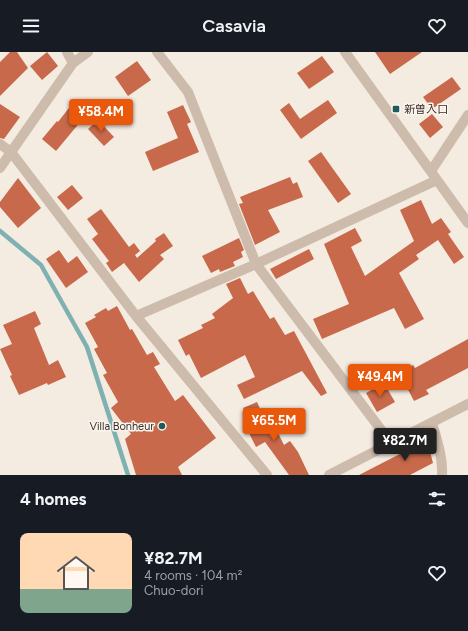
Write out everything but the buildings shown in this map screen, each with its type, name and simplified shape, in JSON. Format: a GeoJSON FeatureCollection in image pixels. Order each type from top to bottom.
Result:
{"type":"FeatureCollection","features":[{"type":"Feature","properties":{"kind":"street"},"geometry":{"type":"LineString","coordinates":[[67,52],[74,63]]}},
{"type":"Feature","properties":{"kind":"street"},"geometry":{"type":"LineString","coordinates":[[0,168],[74,63],[88,52]]}},
{"type":"Feature","properties":{"kind":"street"},"geometry":{"type":"LineString","coordinates":[[157,52],[188,92],[256,264],[391,443]]}},
{"type":"Feature","properties":{"kind":"street"},"geometry":{"type":"LineString","coordinates":[[345,52],[468,222]]}},
{"type":"Feature","properties":{"kind":"street"},"geometry":{"type":"LineString","coordinates":[[431,171],[468,115]]}},
{"type":"Feature","properties":{"kind":"street"},"geometry":{"type":"LineString","coordinates":[[0,144],[11,152],[136,316],[267,475]]}},
{"type":"Feature","properties":{"kind":"street"},"geometry":{"type":"LineString","coordinates":[[136,316],[256,264],[437,180]]}},
{"type":"Feature","properties":{"kind":"street"},"geometry":{"type":"LineString","coordinates":[[329,475],[468,404]]}},
{"type":"Feature","properties":{"kind":"street"},"geometry":{"type":"LineString","coordinates":[[432,423],[438,444],[442,475]]}},
{"type":"Feature","properties":{"kind":"waterway"},"geometry":{"type":"LineString","coordinates":[[0,231],[41,265],[87,347],[128,475]]}},
{"type":"Feature","properties":{"kind":"place","name":"新曽入口"},"geometry":{"type":"Point","coordinates":[396,109]}},
{"type":"Feature","properties":{"kind":"place","name":"Villa Bonheur"},"geometry":{"type":"Point","coordinates":[162,426]}}]}
